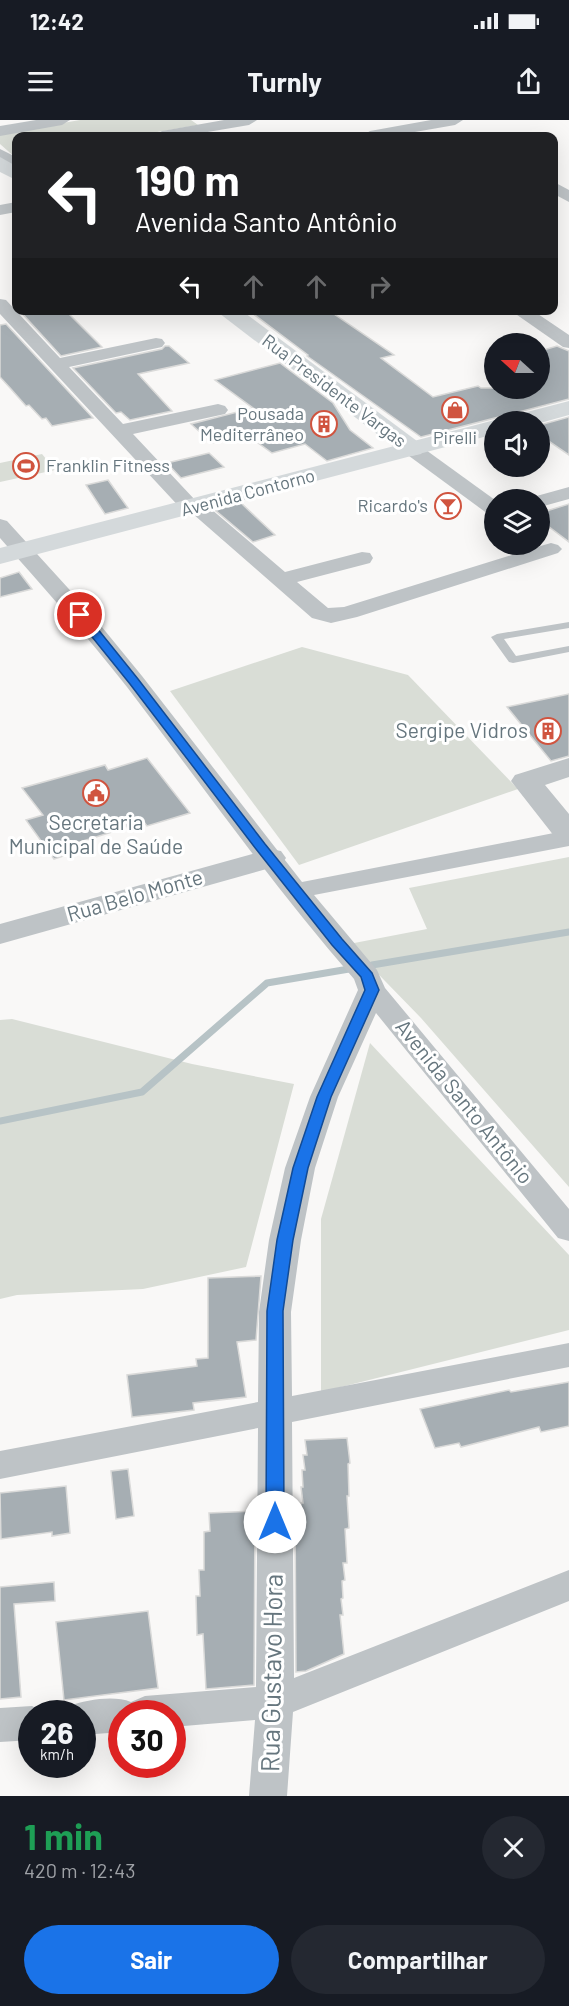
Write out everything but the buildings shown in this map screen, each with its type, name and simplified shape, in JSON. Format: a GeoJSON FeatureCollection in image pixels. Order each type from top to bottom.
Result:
{"type":"FeatureCollection","features":[{"type":"Feature","properties":{"kind":"main road","name":"Rua Presidente Vargas"},"geometry":{"type":"LineString","coordinates":[[233,315],[412,449]]}},
{"type":"Feature","properties":{"kind":"main road"},"geometry":{"type":"LineString","coordinates":[[550,413],[566,409]]}},
{"type":"Feature","properties":{"kind":"main road","name":"Avenida Contorno"},"geometry":{"type":"LineString","coordinates":[[11,553],[194,508],[484,430]]}},
{"type":"Feature","properties":{"kind":"street"},"geometry":{"type":"LineString","coordinates":[[0,131],[62,120]]}},
{"type":"Feature","properties":{"kind":"street"},"geometry":{"type":"LineString","coordinates":[[178,132],[209,124],[249,120]]}},
{"type":"Feature","properties":{"kind":"street"},"geometry":{"type":"LineString","coordinates":[[372,120],[392,132],[450,123]]}},
{"type":"Feature","properties":{"kind":"street"},"geometry":{"type":"LineString","coordinates":[[209,124],[226,132]]}},
{"type":"Feature","properties":{"kind":"street"},"geometry":{"type":"LineString","coordinates":[[0,304],[194,508],[283,579],[320,613],[331,616],[517,555]]}},
{"type":"Feature","properties":{"kind":"street"},"geometry":{"type":"LineString","coordinates":[[527,315],[569,343]]}},
{"type":"Feature","properties":{"kind":"street"},"geometry":{"type":"LineString","coordinates":[[56,364],[156,343]]}},
{"type":"Feature","properties":{"kind":"street"},"geometry":{"type":"LineString","coordinates":[[119,431],[218,410]]}},
{"type":"Feature","properties":{"kind":"street"},"geometry":{"type":"LineString","coordinates":[[412,449],[484,502]]}},
{"type":"Feature","properties":{"kind":"street"},"geometry":{"type":"LineString","coordinates":[[550,498],[569,493]]}},
{"type":"Feature","properties":{"kind":"street","name":"Avenida Santo Antônio"},"geometry":{"type":"LineString","coordinates":[[0,525],[11,553],[80,615],[134,681],[296,891],[368,976],[372,990],[569,1230]]}},
{"type":"Feature","properties":{"kind":"street"},"geometry":{"type":"LineString","coordinates":[[550,549],[569,562]]}},
{"type":"Feature","properties":{"kind":"street"},"geometry":{"type":"LineString","coordinates":[[283,579],[362,558]]}},
{"type":"Feature","properties":{"kind":"street"},"geometry":{"type":"LineString","coordinates":[[296,891],[569,836],[526,781],[569,767]]}},
{"type":"Feature","properties":{"kind":"street","name":"Rua Belo Monte"},"geometry":{"type":"LineString","coordinates":[[0,934],[270,858]]}},
{"type":"Feature","properties":{"kind":"street","name":"Rua Gustavo Hora"},"geometry":{"type":"LineString","coordinates":[[268,1796],[274,1702],[275,1311],[285,1240],[300,1168],[324,1097],[372,990]]}},
{"type":"Feature","properties":{"kind":"street"},"geometry":{"type":"LineString","coordinates":[[0,1465],[275,1410],[569,1355]]}},
{"type":"Feature","properties":{"kind":"street"},"geometry":{"type":"LineString","coordinates":[[186,1710],[274,1702],[569,1585]]}},
{"type":"Feature","properties":{"kind":"street"},"geometry":{"type":"LineString","coordinates":[[0,1725],[18,1724]]}},
{"type":"Feature","properties":{"kind":"lane"},"geometry":{"type":"LineString","coordinates":[[569,625],[497,637],[513,660],[569,649]]}},
{"type":"Feature","properties":{"kind":"shaded area"},"geometry":{"type":"Polygon","coordinates":[[[80,120],[191,120],[198,125],[157,132],[12,132],[12,154],[0,144],[0,134],[80,120]]]}},
{"type":"Feature","properties":{"kind":"shaded area","name":"Franklin Fitness"},"geometry":{"type":"Polygon","coordinates":[[[42,454],[55,470],[0,482],[0,463],[42,454]]]}},
{"type":"Feature","properties":{"kind":"shaded area"},"geometry":{"type":"Polygon","coordinates":[[[302,647],[408,675],[518,789],[299,865],[170,691],[302,647]]]}},
{"type":"Feature","properties":{"kind":"shaded area"},"geometry":{"type":"Polygon","coordinates":[[[569,857],[569,1187],[421,1018],[349,944],[427,929],[409,888],[569,857]]]}},
{"type":"Feature","properties":{"kind":"shaded area"},"geometry":{"type":"Polygon","coordinates":[[[12,1019],[192,1064],[294,1084],[246,1267],[143,1289],[17,1295],[0,1299],[0,1020],[12,1019]]]}},
{"type":"Feature","properties":{"kind":"shaded area"},"geometry":{"type":"Polygon","coordinates":[[[370,1043],[569,1255],[569,1330],[321,1392],[321,1219],[370,1043]]]}},
{"type":"Feature","properties":{"kind":"waterway"},"geometry":{"type":"LineString","coordinates":[[372,965],[569,932]]}},
{"type":"Feature","properties":{"kind":"waterway"},"geometry":{"type":"LineString","coordinates":[[0,1121],[142,1092],[267,983],[349,969]]}},
{"type":"Feature","properties":{"kind":"place","name":"Pirelli"},"geometry":{"type":"Point","coordinates":[455,410]}},
{"type":"Feature","properties":{"kind":"place","name":"Pousada Mediterrâneo"},"geometry":{"type":"Point","coordinates":[324,424]}},
{"type":"Feature","properties":{"kind":"place","name":"Franklin Fitness"},"geometry":{"type":"Point","coordinates":[26,466]}},
{"type":"Feature","properties":{"kind":"place","name":"Ricardo's"},"geometry":{"type":"Point","coordinates":[448,506]}},
{"type":"Feature","properties":{"kind":"place","name":"Sergipe Vidros"},"geometry":{"type":"Point","coordinates":[548,731]}},
{"type":"Feature","properties":{"kind":"place","name":"Secretaria Municipal de Saúde"},"geometry":{"type":"Point","coordinates":[96,793]}},
{"type":"Feature","properties":{"kind":"route"},"geometry":{"type":"LineString","coordinates":[[80,615],[134,681],[260,846],[337,942],[368,976],[372,990],[324,1097],[300,1168],[285,1240],[275,1311],[275,1522]]}}]}
